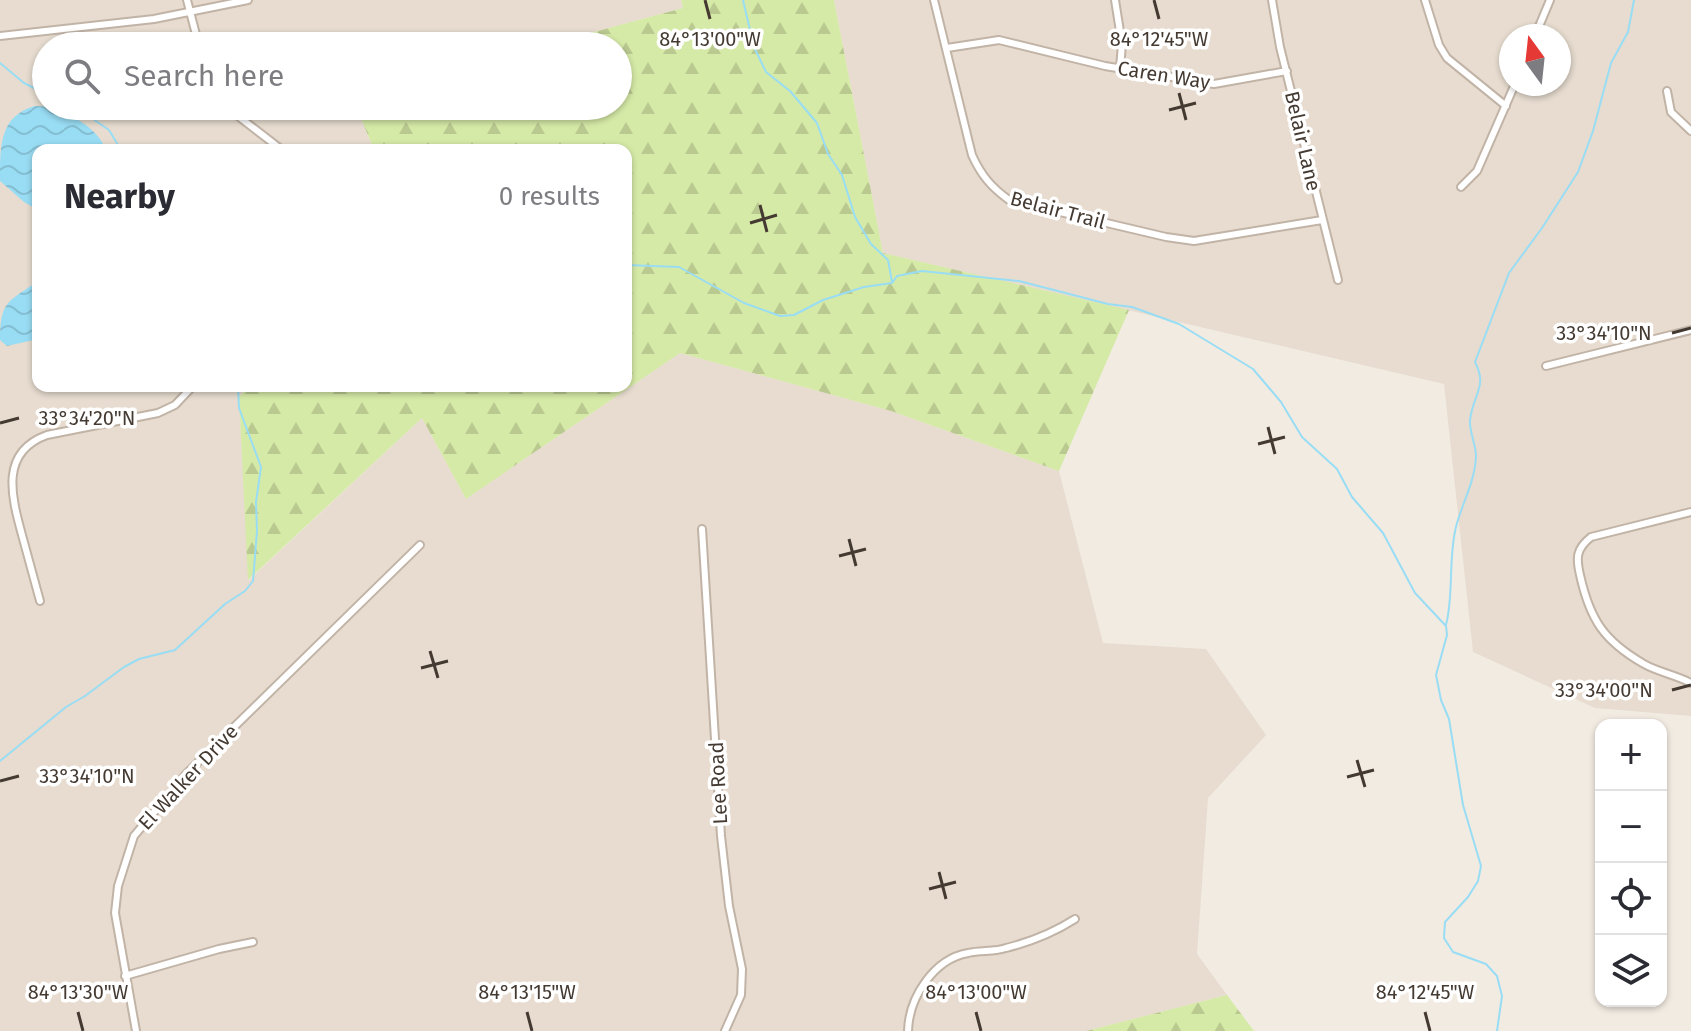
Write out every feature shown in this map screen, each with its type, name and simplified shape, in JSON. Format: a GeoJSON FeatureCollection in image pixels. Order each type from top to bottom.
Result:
{"type":"FeatureCollection","features":[{"type":"Feature","properties":{"kind":"street"},"geometry":{"type":"LineString","coordinates":[[187,0],[196,32]]}},
{"type":"Feature","properties":{"kind":"street"},"geometry":{"type":"LineString","coordinates":[[33,32],[191,13],[248,0]]}},
{"type":"Feature","properties":{"kind":"street","name":"Belair Trail"},"geometry":{"type":"LineString","coordinates":[[934,0],[972,155],[990,186],[1009,200],[1194,241],[1322,220]]}},
{"type":"Feature","properties":{"kind":"street"},"geometry":{"type":"LineString","coordinates":[[1115,0],[1122,44],[1120,68]]}},
{"type":"Feature","properties":{"kind":"street","name":"Belair Lane"},"geometry":{"type":"LineString","coordinates":[[1272,0],[1338,280]]}},
{"type":"Feature","properties":{"kind":"street"},"geometry":{"type":"LineString","coordinates":[[1425,0],[1439,45],[1447,58],[1506,106]]}},
{"type":"Feature","properties":{"kind":"street"},"geometry":{"type":"LineString","coordinates":[[1540,24],[1550,0]]}},
{"type":"Feature","properties":{"kind":"street"},"geometry":{"type":"LineString","coordinates":[[0,36],[32,32]]}},
{"type":"Feature","properties":{"kind":"street","name":"Caren Way"},"geometry":{"type":"LineString","coordinates":[[947,48],[999,40],[1120,68],[1214,84],[1234,83],[1287,71]]}},
{"type":"Feature","properties":{"kind":"street"},"geometry":{"type":"LineString","coordinates":[[1667,91],[1671,112],[1691,131]]}},
{"type":"Feature","properties":{"kind":"street"},"geometry":{"type":"LineString","coordinates":[[1461,187],[1477,171],[1510,96]]}},
{"type":"Feature","properties":{"kind":"street"},"geometry":{"type":"LineString","coordinates":[[243,120],[274,144]]}},
{"type":"Feature","properties":{"kind":"street"},"geometry":{"type":"LineString","coordinates":[[1546,366],[1691,330]]}},
{"type":"Feature","properties":{"kind":"street"},"geometry":{"type":"LineString","coordinates":[[40,601],[11,495],[11,472],[17,457],[30,443],[47,435],[167,410],[186,392]]}},
{"type":"Feature","properties":{"kind":"street"},"geometry":{"type":"LineString","coordinates":[[1691,512],[1591,537],[1579,548],[1577,559],[1587,605],[1600,630],[1646,665],[1691,683]]}},
{"type":"Feature","properties":{"kind":"street","name":"Lee Road"},"geometry":{"type":"LineString","coordinates":[[702,529],[721,836],[729,906],[742,969],[741,995],[725,1031]]}},
{"type":"Feature","properties":{"kind":"street","name":"El Walker Drive"},"geometry":{"type":"LineString","coordinates":[[136,1031],[115,913],[118,886],[134,836],[187,773],[420,545]]}},
{"type":"Feature","properties":{"kind":"street"},"geometry":{"type":"LineString","coordinates":[[908,1031],[914,1003],[924,983],[938,967],[965,953],[1002,949],[1026,942],[1075,919]]}},
{"type":"Feature","properties":{"kind":"street"},"geometry":{"type":"LineString","coordinates":[[125,976],[253,942]]}},
{"type":"Feature","properties":{"kind":"shaded area"},"geometry":{"type":"Polygon","coordinates":[[[0,0],[681,0],[683,8],[594,32],[32,32],[32,120],[362,120],[372,144],[32,144],[32,392],[244,392],[239,397],[249,580],[422,418],[466,499],[623,392],[632,392],[632,386],[680,353],[891,411],[1059,471],[1103,643],[1206,649],[1266,735],[1208,798],[1197,954],[1227,995],[1086,1031],[0,1031],[0,0]]]}},
{"type":"Feature","properties":{"kind":"shaded area"},"geometry":{"type":"Polygon","coordinates":[[[834,0],[1691,0],[1691,716],[1595,708],[1473,652],[1444,384],[883,253],[834,0]]]}},
{"type":"Feature","properties":{"kind":"green space"},"geometry":{"type":"Polygon","coordinates":[[[681,0],[834,0],[883,253],[1129,310],[1059,471],[891,411],[680,353],[632,386],[632,144],[372,144],[362,120],[632,120],[632,32],[594,32],[683,8],[681,0]]]}},
{"type":"Feature","properties":{"kind":"green space"},"geometry":{"type":"Polygon","coordinates":[[[244,392],[623,392],[466,499],[422,418],[248,580],[239,397],[244,392]]]}},
{"type":"Feature","properties":{"kind":"green space"},"geometry":{"type":"Polygon","coordinates":[[[1227,995],[1254,1031],[1086,1031],[1227,995]]]}},
{"type":"Feature","properties":{"kind":"water"},"geometry":{"type":"Polygon","coordinates":[[[32,107],[32,120],[78,120],[103,144],[32,144],[32,207],[0,181],[4,133],[23,111],[32,107]]]}},
{"type":"Feature","properties":{"kind":"water"},"geometry":{"type":"Polygon","coordinates":[[[32,285],[32,340],[7,346],[0,340],[2,317],[13,299],[32,285]]]}},
{"type":"Feature","properties":{"kind":"waterway"},"geometry":{"type":"LineString","coordinates":[[743,0],[754,47],[766,72],[790,91],[817,123],[828,154],[842,175],[855,217],[871,244],[888,260],[892,282]]}},
{"type":"Feature","properties":{"kind":"waterway"},"geometry":{"type":"LineString","coordinates":[[1446,625],[1454,539],[1475,466],[1476,452],[1470,420],[1480,384],[1475,362],[1509,273],[1578,172],[1593,131],[1611,63],[1628,32],[1634,0]]}},
{"type":"Feature","properties":{"kind":"waterway"},"geometry":{"type":"LineString","coordinates":[[0,63],[32,87]]}},
{"type":"Feature","properties":{"kind":"waterway"},"geometry":{"type":"LineString","coordinates":[[94,120],[109,130],[117,144]]}},
{"type":"Feature","properties":{"kind":"waterway"},"geometry":{"type":"LineString","coordinates":[[632,265],[679,267],[744,303],[780,316],[794,315],[823,300],[864,287],[892,283],[897,276],[922,271],[1019,281],[1108,304],[1132,307],[1179,324],[1253,369],[1281,402],[1302,437],[1337,469],[1352,497],[1383,533],[1415,593],[1446,626],[1447,635],[1436,675],[1449,719],[1463,805],[1481,866],[1478,881],[1468,897],[1445,922],[1444,938],[1453,952],[1486,964],[1497,976],[1502,996],[1497,1031]]}},
{"type":"Feature","properties":{"kind":"waterway"},"geometry":{"type":"LineString","coordinates":[[0,761],[66,707],[124,667],[139,659],[175,650],[253,581],[256,502],[261,467],[239,408],[238,392]]}}]}
